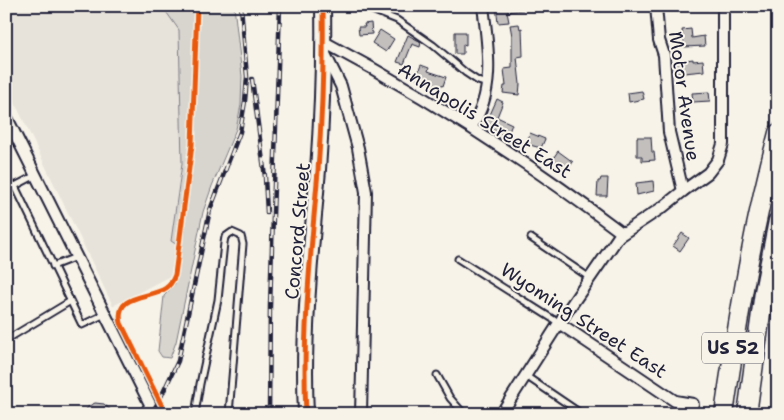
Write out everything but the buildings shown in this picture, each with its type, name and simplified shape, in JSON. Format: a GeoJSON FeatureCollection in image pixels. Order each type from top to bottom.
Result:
{"type":"FeatureCollection","features":[{"type":"Feature","properties":{"kind":"highway","name":"US 52"},"geometry":{"type":"LineString","coordinates":[[724,414],[744,282],[766,174],[778,133]]}},
{"type":"Feature","properties":{"kind":"highway","name":"US 52"},"geometry":{"type":"LineString","coordinates":[[747,414],[764,292],[778,221]]}},
{"type":"Feature","properties":{"kind":"main road","name":"Concord Street"},"geometry":{"type":"LineString","coordinates":[[306,414],[304,374],[306,312],[318,168],[324,47],[323,6]]}},
{"type":"Feature","properties":{"kind":"street"},"geometry":{"type":"LineString","coordinates":[[470,128],[478,118],[488,84],[488,50],[483,6]]}},
{"type":"Feature","properties":{"kind":"street","name":"Motor Avenue"},"geometry":{"type":"LineString","coordinates":[[656,6],[659,40],[664,55],[669,132],[682,191]]}},
{"type":"Feature","properties":{"kind":"street"},"geometry":{"type":"LineString","coordinates":[[501,414],[560,323],[622,233],[664,207],[682,191],[708,173],[718,160],[724,144],[724,6]]}},
{"type":"Feature","properties":{"kind":"street","name":"Annapolis Street East"},"geometry":{"type":"LineString","coordinates":[[324,47],[349,56],[470,128],[544,176],[622,233]]}},
{"type":"Feature","properties":{"kind":"street"},"geometry":{"type":"LineString","coordinates":[[324,47],[341,86],[358,148],[366,192],[360,414]]}},
{"type":"Feature","properties":{"kind":"street"},"geometry":{"type":"LineString","coordinates":[[6,116],[155,414]]}},
{"type":"Feature","properties":{"kind":"street","name":"Wyoming Street East"},"geometry":{"type":"LineString","coordinates":[[560,323],[675,401],[693,404]]}},
{"type":"Feature","properties":{"kind":"lane"},"geometry":{"type":"LineString","coordinates":[[362,6],[397,20],[466,73],[488,84]]}},
{"type":"Feature","properties":{"kind":"lane"},"geometry":{"type":"LineString","coordinates":[[15,186],[36,175]]}},
{"type":"Feature","properties":{"kind":"lane"},"geometry":{"type":"LineString","coordinates":[[6,180],[15,186],[82,325],[105,314]]}},
{"type":"Feature","properties":{"kind":"lane"},"geometry":{"type":"LineString","coordinates":[[195,414],[218,300],[225,237],[232,232],[241,236],[243,244],[230,414]]}},
{"type":"Feature","properties":{"kind":"lane"},"geometry":{"type":"LineString","coordinates":[[531,238],[591,278]]}},
{"type":"Feature","properties":{"kind":"lane"},"geometry":{"type":"LineString","coordinates":[[53,266],[76,257]]}},
{"type":"Feature","properties":{"kind":"lane","name":"Wyoming Street East"},"geometry":{"type":"LineString","coordinates":[[458,259],[560,323]]}},
{"type":"Feature","properties":{"kind":"lane"},"geometry":{"type":"LineString","coordinates":[[6,340],[70,302]]}},
{"type":"Feature","properties":{"kind":"lane"},"geometry":{"type":"LineString","coordinates":[[437,376],[450,398],[464,414]]}},
{"type":"Feature","properties":{"kind":"lane"},"geometry":{"type":"LineString","coordinates":[[525,376],[582,414]]}},
{"type":"Feature","properties":{"kind":"lane"},"geometry":{"type":"LineString","coordinates":[[141,414],[150,404]]}},
{"type":"Feature","properties":{"kind":"shaded area"},"geometry":{"type":"Polygon","coordinates":[[[6,6],[162,6],[179,30],[182,164],[171,241],[177,245],[170,276],[113,306],[13,99],[6,93],[6,6]]]}},
{"type":"Feature","properties":{"kind":"shaded area"},"geometry":{"type":"Polygon","coordinates":[[[162,6],[234,6],[242,76],[241,105],[236,129],[203,212],[176,342],[170,358],[162,357],[158,351],[164,296],[175,284],[182,248],[171,241],[182,164],[179,30],[162,6]]]}},
{"type":"Feature","properties":{"kind":"railway"},"geometry":{"type":"LineString","coordinates":[[151,414],[178,361],[210,210],[240,132],[247,77],[241,6]]}},
{"type":"Feature","properties":{"kind":"railway"},"geometry":{"type":"LineString","coordinates":[[269,414],[270,306],[280,6]]}},
{"type":"Feature","properties":{"kind":"railway"},"geometry":{"type":"LineString","coordinates":[[252,79],[265,177],[267,213]]}},
{"type":"Feature","properties":{"kind":"cycle path"},"geometry":{"type":"LineString","coordinates":[[166,414],[121,323],[120,313],[123,306],[135,298],[168,287],[175,275],[192,145],[197,6]]}},
{"type":"Feature","properties":{"kind":"cycle path"},"geometry":{"type":"LineString","coordinates":[[306,414],[306,322],[321,130],[323,7]]}}]}
